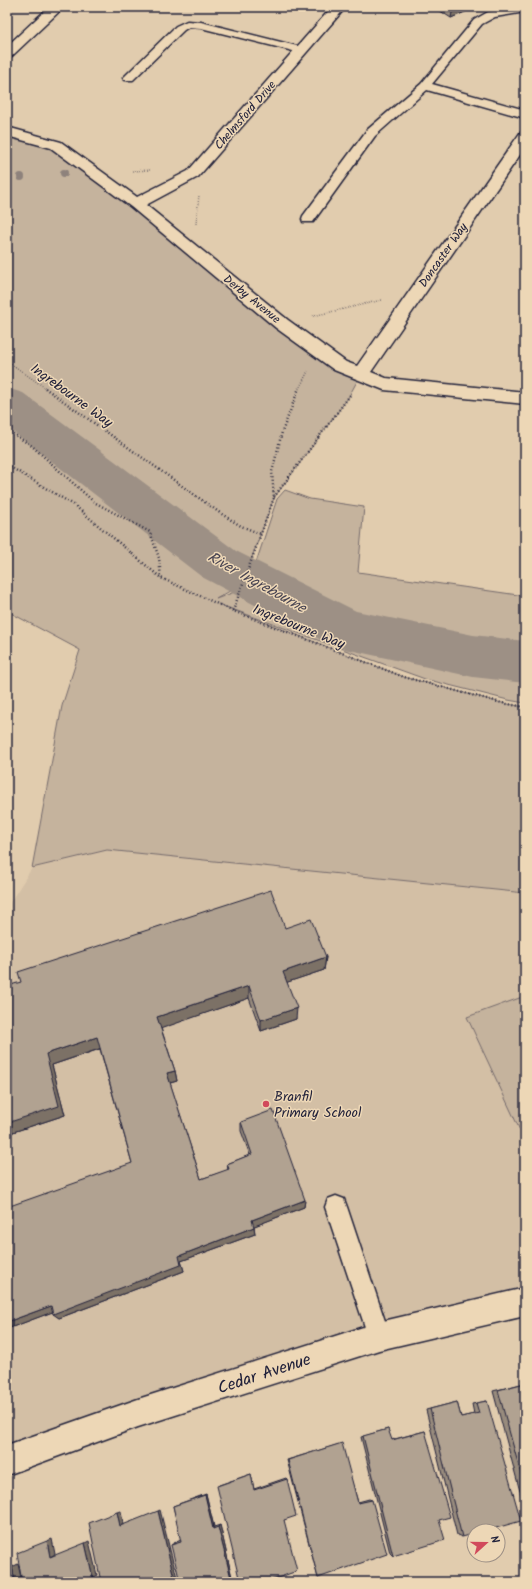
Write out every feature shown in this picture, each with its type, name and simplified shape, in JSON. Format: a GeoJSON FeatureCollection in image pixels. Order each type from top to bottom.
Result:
{"type":"FeatureCollection","features":[{"type":"Feature","properties":{"kind":"street"},"geometry":{"type":"LineString","coordinates":[[7,53],[57,7]]}},
{"type":"Feature","properties":{"kind":"street","name":"Chelmsford Drive"},"geometry":{"type":"LineString","coordinates":[[136,204],[193,174],[339,7]]}},
{"type":"Feature","properties":{"kind":"street","name":"Derby Avenue"},"geometry":{"type":"LineString","coordinates":[[7,131],[56,145],[136,204],[282,324],[340,366],[384,384],[525,398]]}},
{"type":"Feature","properties":{"kind":"street","name":"Doncaster Way"},"geometry":{"type":"LineString","coordinates":[[362,374],[417,292],[522,145]]}},
{"type":"Feature","properties":{"kind":"street","name":"Cedar Avenue"},"geometry":{"type":"LineString","coordinates":[[7,1460],[138,1413],[379,1336],[525,1302]]}},
{"type":"Feature","properties":{"kind":"lane"},"geometry":{"type":"LineString","coordinates":[[308,219],[371,133],[425,86],[478,22],[492,14],[525,9]]}},
{"type":"Feature","properties":{"kind":"lane"},"geometry":{"type":"LineString","coordinates":[[129,78],[180,28],[187,24],[201,25],[302,50]]}},
{"type":"Feature","properties":{"kind":"lane"},"geometry":{"type":"LineString","coordinates":[[425,86],[525,114]]}},
{"type":"Feature","properties":{"kind":"lane"},"geometry":{"type":"LineString","coordinates":[[336,1207],[379,1336]]}},
{"type":"Feature","properties":{"kind":"path"},"geometry":{"type":"LineString","coordinates":[[282,324],[417,292]]}},
{"type":"Feature","properties":{"kind":"path"},"geometry":{"type":"LineString","coordinates":[[274,498],[272,472],[282,432],[294,399],[313,362],[306,355],[316,349]]}},
{"type":"Feature","properties":{"kind":"path","name":"Ingrebourne Way"},"geometry":{"type":"LineString","coordinates":[[7,361],[220,513],[241,526],[261,534],[233,611],[404,677],[502,703],[525,707]]}},
{"type":"Feature","properties":{"kind":"path"},"geometry":{"type":"LineString","coordinates":[[261,534],[274,498],[348,398],[362,374]]}},
{"type":"Feature","properties":{"kind":"path"},"geometry":{"type":"LineString","coordinates":[[7,430],[32,446],[94,502],[150,532],[159,558],[161,578]]}},
{"type":"Feature","properties":{"kind":"path"},"geometry":{"type":"LineString","coordinates":[[7,465],[74,505],[161,578],[233,611]]}},
{"type":"Feature","properties":{"kind":"shaded area"},"geometry":{"type":"Polygon","coordinates":[[[7,131],[56,145],[282,324],[361,374],[348,398],[274,498],[242,584],[216,599],[248,587],[277,499],[285,490],[310,499],[364,507],[358,572],[525,596],[525,703],[425,679],[218,604],[404,677],[502,703],[525,707],[525,893],[107,850],[32,868],[62,706],[80,650],[7,611],[7,131]]]}},
{"type":"Feature","properties":{"kind":"shaded area","name":"Branfil Primary School"},"geometry":{"type":"Polygon","coordinates":[[[107,850],[525,893],[525,1302],[7,1464],[7,907],[32,868],[107,850]]]}},
{"type":"Feature","properties":{"kind":"shaded area"},"geometry":{"type":"Polygon","coordinates":[[[525,996],[525,1141],[467,1017],[525,996]]]}},
{"type":"Feature","properties":{"kind":"building"},"geometry":{"type":"Polygon","coordinates":[[[271,890],[285,928],[311,919],[326,957],[283,972],[297,1008],[261,1020],[249,986],[157,1017],[175,1071],[167,1073],[201,1179],[229,1169],[227,1164],[252,1154],[241,1122],[273,1110],[305,1200],[252,1220],[254,1227],[179,1256],[181,1265],[53,1314],[51,1306],[7,1322],[7,1207],[132,1163],[97,1037],[46,1054],[59,1106],[7,1123],[7,986],[21,982],[18,972],[271,890]]]}},
{"type":"Feature","properties":{"kind":"building"},"geometry":{"type":"Polygon","coordinates":[[[525,1383],[525,1489],[498,1390],[525,1383]]]}},
{"type":"Feature","properties":{"kind":"building"},"geometry":{"type":"Polygon","coordinates":[[[487,1401],[521,1521],[506,1525],[506,1523],[466,1523],[466,1536],[462,1537],[430,1409],[457,1402],[461,1417],[479,1413],[476,1403],[487,1401]]]}},
{"type":"Feature","properties":{"kind":"building"},"geometry":{"type":"Polygon","coordinates":[[[388,1429],[392,1440],[425,1431],[450,1517],[439,1520],[445,1540],[393,1556],[363,1436],[388,1429]]]}},
{"type":"Feature","properties":{"kind":"building"},"geometry":{"type":"Polygon","coordinates":[[[342,1443],[358,1503],[372,1500],[387,1554],[318,1578],[288,1460],[342,1443]]]}},
{"type":"Feature","properties":{"kind":"building"},"geometry":{"type":"Polygon","coordinates":[[[251,1474],[254,1490],[287,1479],[296,1516],[284,1520],[297,1571],[269,1582],[240,1582],[217,1486],[251,1474]]]}},
{"type":"Feature","properties":{"kind":"building"},"geometry":{"type":"Polygon","coordinates":[[[205,1495],[213,1529],[218,1527],[232,1582],[180,1582],[171,1545],[181,1542],[173,1506],[205,1495]]]}},
{"type":"Feature","properties":{"kind":"building"},"geometry":{"type":"Polygon","coordinates":[[[158,1511],[175,1582],[101,1582],[89,1523],[117,1512],[120,1526],[158,1511]]]}},
{"type":"Feature","properties":{"kind":"building"},"geometry":{"type":"Polygon","coordinates":[[[47,1541],[50,1557],[85,1543],[93,1578],[84,1582],[22,1582],[17,1553],[47,1541]]]}},
{"type":"Feature","properties":{"kind":"building"},"geometry":{"type":"Polygon","coordinates":[[[12,1567],[15,1582],[7,1582],[7,1568],[12,1567]]]}},
{"type":"Feature","properties":{"kind":"waterway","name":"River Ingrebourne"},"geometry":{"type":"LineString","coordinates":[[7,404],[219,564],[345,629],[473,656],[525,662]]}},
{"type":"Feature","properties":{"kind":"place","name":"Branfil Primary School"},"geometry":{"type":"Point","coordinates":[266,1104]}}]}
